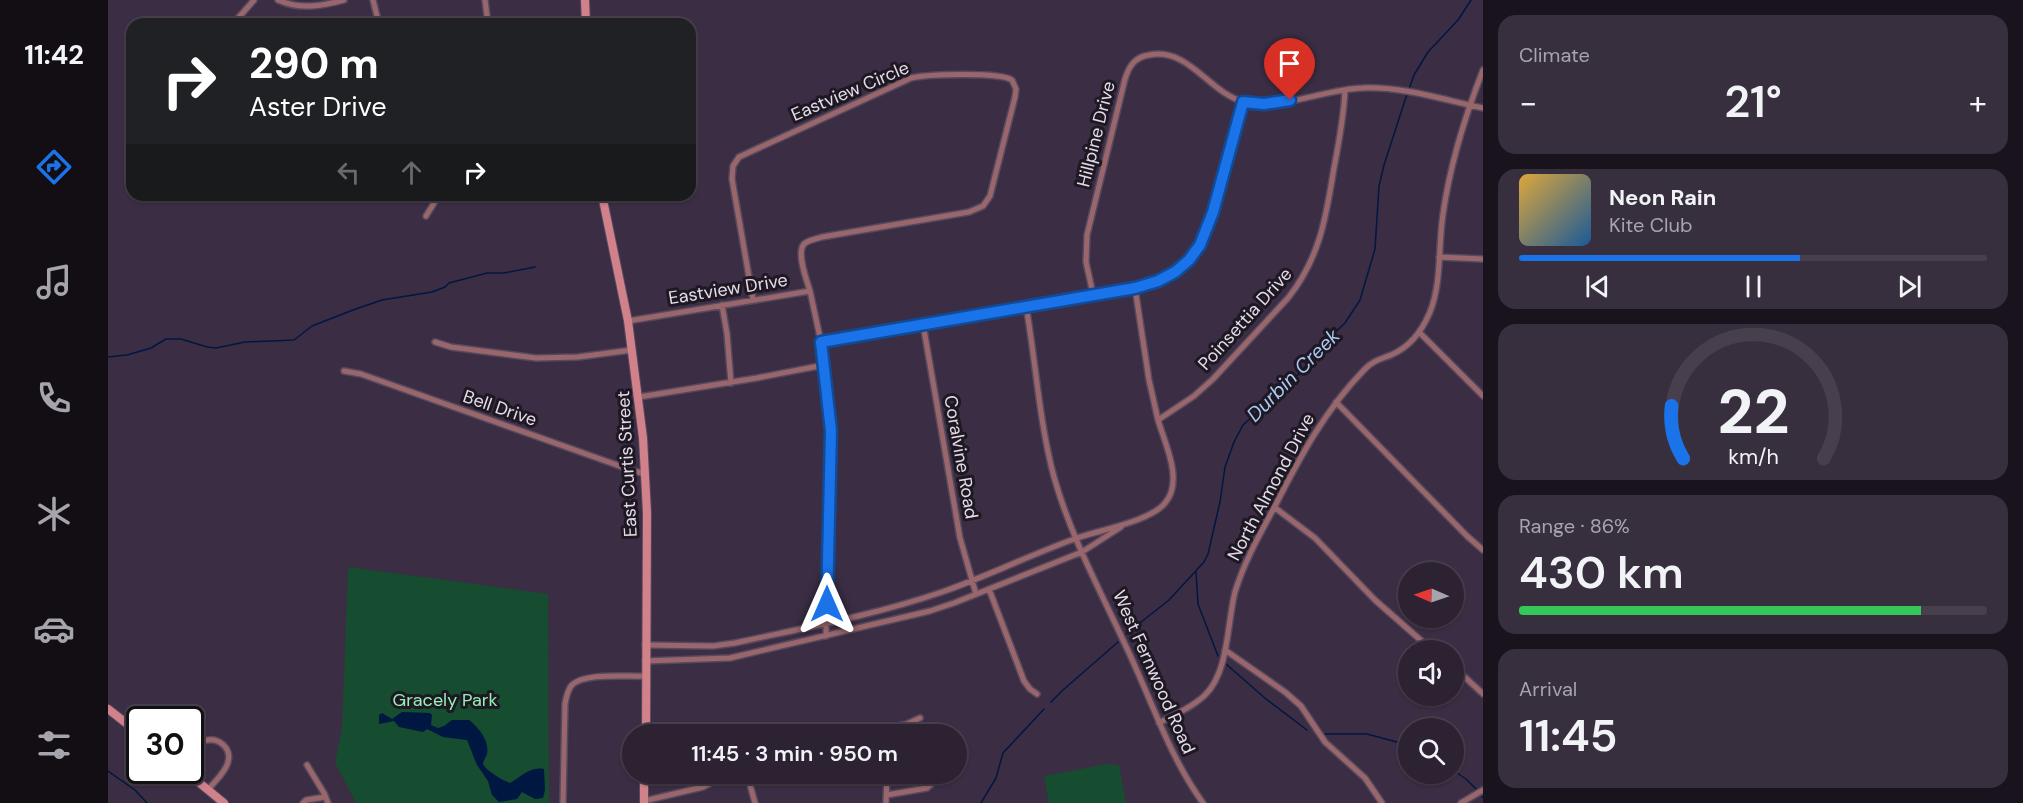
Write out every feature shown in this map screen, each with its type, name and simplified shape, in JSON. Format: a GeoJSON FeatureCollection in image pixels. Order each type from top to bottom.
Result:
{"type":"FeatureCollection","features":[{"type":"Feature","properties":{"kind":"main road"},"geometry":{"type":"LineString","coordinates":[[585,0],[586,18]]}},
{"type":"Feature","properties":{"kind":"main road","name":"East Curtis Street"},"geometry":{"type":"LineString","coordinates":[[603,201],[628,321],[639,397],[647,513],[645,724]]}},
{"type":"Feature","properties":{"kind":"main road"},"geometry":{"type":"LineString","coordinates":[[108,708],[126,723]]}},
{"type":"Feature","properties":{"kind":"main road"},"geometry":{"type":"LineString","coordinates":[[201,784],[224,803]]}},
{"type":"Feature","properties":{"kind":"main road"},"geometry":{"type":"LineString","coordinates":[[644,784],[644,802]]}},
{"type":"Feature","properties":{"kind":"street"},"geometry":{"type":"LineString","coordinates":[[238,18],[254,0]]}},
{"type":"Feature","properties":{"kind":"street"},"geometry":{"type":"LineString","coordinates":[[278,0],[306,6],[344,0]]}},
{"type":"Feature","properties":{"kind":"street"},"geometry":{"type":"LineString","coordinates":[[373,0],[378,18]]}},
{"type":"Feature","properties":{"kind":"street"},"geometry":{"type":"LineString","coordinates":[[485,0],[487,18]]}},
{"type":"Feature","properties":{"kind":"street","name":"Hillpine Drive"},"geometry":{"type":"LineString","coordinates":[[1093,294],[1086,262],[1087,235],[1129,67],[1144,56],[1168,55],[1189,64],[1224,93],[1243,102],[1271,103],[1345,90],[1378,87],[1483,108]]}},
{"type":"Feature","properties":{"kind":"street","name":"North Almond Drive"},"geometry":{"type":"LineString","coordinates":[[1159,723],[1210,691],[1225,650],[1240,576],[1312,437],[1336,402],[1369,365],[1400,350],[1419,332],[1429,314],[1434,298],[1448,185],[1483,70]]}},
{"type":"Feature","properties":{"kind":"street","name":"Eastview Circle"},"geometry":{"type":"LineString","coordinates":[[753,300],[732,179],[733,166],[739,157],[911,78],[987,75],[1004,76],[1012,80],[1016,89],[1015,98],[990,196],[985,204],[969,212],[809,241],[803,246],[801,252],[810,291]]}},
{"type":"Feature","properties":{"kind":"street","name":"Poinsettia Drive"},"geometry":{"type":"LineString","coordinates":[[1158,420],[1194,396],[1213,379],[1288,298],[1307,272],[1320,241],[1327,209],[1343,116],[1345,90]]}},
{"type":"Feature","properties":{"kind":"street"},"geometry":{"type":"LineString","coordinates":[[821,342],[1135,288],[1158,281],[1175,272],[1189,260],[1200,245],[1213,212],[1243,102]]}},
{"type":"Feature","properties":{"kind":"street"},"geometry":{"type":"LineString","coordinates":[[426,216],[435,201]]}},
{"type":"Feature","properties":{"kind":"street"},"geometry":{"type":"LineString","coordinates":[[1438,257],[1483,259]]}},
{"type":"Feature","properties":{"kind":"street"},"geometry":{"type":"LineString","coordinates":[[645,645],[724,644],[901,604],[971,581],[1076,538],[1128,522],[1160,508],[1166,503],[1171,492],[1172,472],[1149,380],[1135,288]]}},
{"type":"Feature","properties":{"kind":"street","name":"Eastview Drive"},"geometry":{"type":"LineString","coordinates":[[628,321],[810,291],[821,342],[831,431],[826,636]]}},
{"type":"Feature","properties":{"kind":"street"},"geometry":{"type":"LineString","coordinates":[[722,305],[731,382]]}},
{"type":"Feature","properties":{"kind":"street","name":"West Fernwood Road"},"geometry":{"type":"LineString","coordinates":[[1026,306],[1040,411],[1052,466],[1076,538],[1159,723],[1179,764],[1203,803]]}},
{"type":"Feature","properties":{"kind":"street","name":"Coralvine Road"},"geometry":{"type":"LineString","coordinates":[[923,324],[960,538],[976,594]]}},
{"type":"Feature","properties":{"kind":"street"},"geometry":{"type":"LineString","coordinates":[[1419,332],[1483,396]]}},
{"type":"Feature","properties":{"kind":"street"},"geometry":{"type":"LineString","coordinates":[[435,342],[543,359],[632,350]]}},
{"type":"Feature","properties":{"kind":"street"},"geometry":{"type":"LineString","coordinates":[[639,397],[824,365]]}},
{"type":"Feature","properties":{"kind":"street","name":"Bell Drive"},"geometry":{"type":"LineString","coordinates":[[344,371],[361,374],[645,474]]}},
{"type":"Feature","properties":{"kind":"street"},"geometry":{"type":"LineString","coordinates":[[1336,402],[1483,550]]}},
{"type":"Feature","properties":{"kind":"street"},"geometry":{"type":"LineString","coordinates":[[1275,507],[1316,538],[1391,614],[1421,640]]}},
{"type":"Feature","properties":{"kind":"street"},"geometry":{"type":"LineString","coordinates":[[645,661],[730,658],[930,611],[1082,552],[1128,522]]}},
{"type":"Feature","properties":{"kind":"street"},"geometry":{"type":"LineString","coordinates":[[989,589],[1024,681],[1037,694]]}},
{"type":"Feature","properties":{"kind":"street"},"geometry":{"type":"LineString","coordinates":[[1225,650],[1301,706],[1325,742],[1365,778],[1382,803]]}},
{"type":"Feature","properties":{"kind":"street"},"geometry":{"type":"LineString","coordinates":[[563,803],[565,704],[572,684],[601,677],[645,676]]}},
{"type":"Feature","properties":{"kind":"street"},"geometry":{"type":"LineString","coordinates":[[1464,676],[1483,694]]}},
{"type":"Feature","properties":{"kind":"street"},"geometry":{"type":"LineString","coordinates":[[907,724],[921,718]]}},
{"type":"Feature","properties":{"kind":"street"},"geometry":{"type":"LineString","coordinates":[[204,742],[217,740],[227,750],[229,758],[226,768],[208,790]]}},
{"type":"Feature","properties":{"kind":"street"},"geometry":{"type":"LineString","coordinates":[[303,803],[306,800],[327,800],[307,765]]}},
{"type":"Feature","properties":{"kind":"street"},"geometry":{"type":"LineString","coordinates":[[644,802],[709,784]]}},
{"type":"Feature","properties":{"kind":"street"},"geometry":{"type":"LineString","coordinates":[[750,784],[755,803]]}},
{"type":"Feature","properties":{"kind":"street"},"geometry":{"type":"LineString","coordinates":[[886,803],[887,784]]}},
{"type":"Feature","properties":{"kind":"street"},"geometry":{"type":"LineString","coordinates":[[888,795],[927,788],[931,784]]}},
{"type":"Feature","properties":{"kind":"street"},"geometry":{"type":"LineString","coordinates":[[1461,803],[1483,790]]}},
{"type":"Feature","properties":{"kind":"green space","name":"Gracely Park"},"geometry":{"type":"Polygon","coordinates":[[[348,567],[548,594],[549,803],[356,803],[335,763],[342,728],[348,567]]]}},
{"type":"Feature","properties":{"kind":"green space"},"geometry":{"type":"Polygon","coordinates":[[[1107,764],[1119,765],[1126,803],[1049,803],[1044,776],[1107,764]]]}},
{"type":"Feature","properties":{"kind":"water"},"geometry":{"type":"Polygon","coordinates":[[[402,712],[430,713],[432,715],[431,725],[438,728],[452,720],[469,720],[479,730],[487,744],[484,766],[510,783],[534,769],[544,769],[543,798],[535,799],[522,792],[517,799],[499,802],[492,795],[488,781],[477,765],[467,740],[443,737],[427,729],[423,732],[399,727],[394,721],[379,724],[379,715],[382,713],[392,719],[402,712]]]}},
{"type":"Feature","properties":{"kind":"waterway","name":"Durbin Creek"},"geometry":{"type":"LineString","coordinates":[[1409,89],[1414,75],[1428,52],[1458,20],[1471,0]]}},
{"type":"Feature","properties":{"kind":"waterway","name":"Durbin Creek"},"geometry":{"type":"LineString","coordinates":[[1126,634],[1169,600],[1204,562],[1208,554],[1220,502],[1225,467],[1243,425],[1294,379],[1306,366],[1310,356],[1345,323],[1360,300],[1375,249],[1379,186],[1407,94]]}},
{"type":"Feature","properties":{"kind":"waterway"},"geometry":{"type":"LineString","coordinates":[[108,357],[127,355],[151,348],[166,339],[181,339],[216,348],[245,342],[294,340],[312,326],[382,300],[432,292],[449,283],[487,273],[504,273],[535,267]]}},
{"type":"Feature","properties":{"kind":"waterway"},"geometry":{"type":"LineString","coordinates":[[1196,572],[1198,604],[1218,656]]}},
{"type":"Feature","properties":{"kind":"waterway","name":"Durbin Creek"},"geometry":{"type":"LineString","coordinates":[[1051,702],[1118,642]]}},
{"type":"Feature","properties":{"kind":"waterway"},"geometry":{"type":"LineString","coordinates":[[1226,664],[1266,699],[1307,730]]}},
{"type":"Feature","properties":{"kind":"waterway","name":"Durbin Creek"},"geometry":{"type":"LineString","coordinates":[[981,803],[996,778],[1003,753],[1044,709]]}},
{"type":"Feature","properties":{"kind":"waterway"},"geometry":{"type":"LineString","coordinates":[[1324,734],[1367,734],[1398,742]]}},
{"type":"Feature","properties":{"kind":"waterway"},"geometry":{"type":"LineString","coordinates":[[108,771],[135,790],[147,803]]}},
{"type":"Feature","properties":{"kind":"waterway"},"geometry":{"type":"LineString","coordinates":[[1464,778],[1477,790]]}},
{"type":"Feature","properties":{"kind":"route"},"geometry":{"type":"LineString","coordinates":[[827,604],[831,431],[821,342],[1135,288],[1167,277],[1189,260],[1204,238],[1243,102],[1264,104],[1290,100]]}}]}
